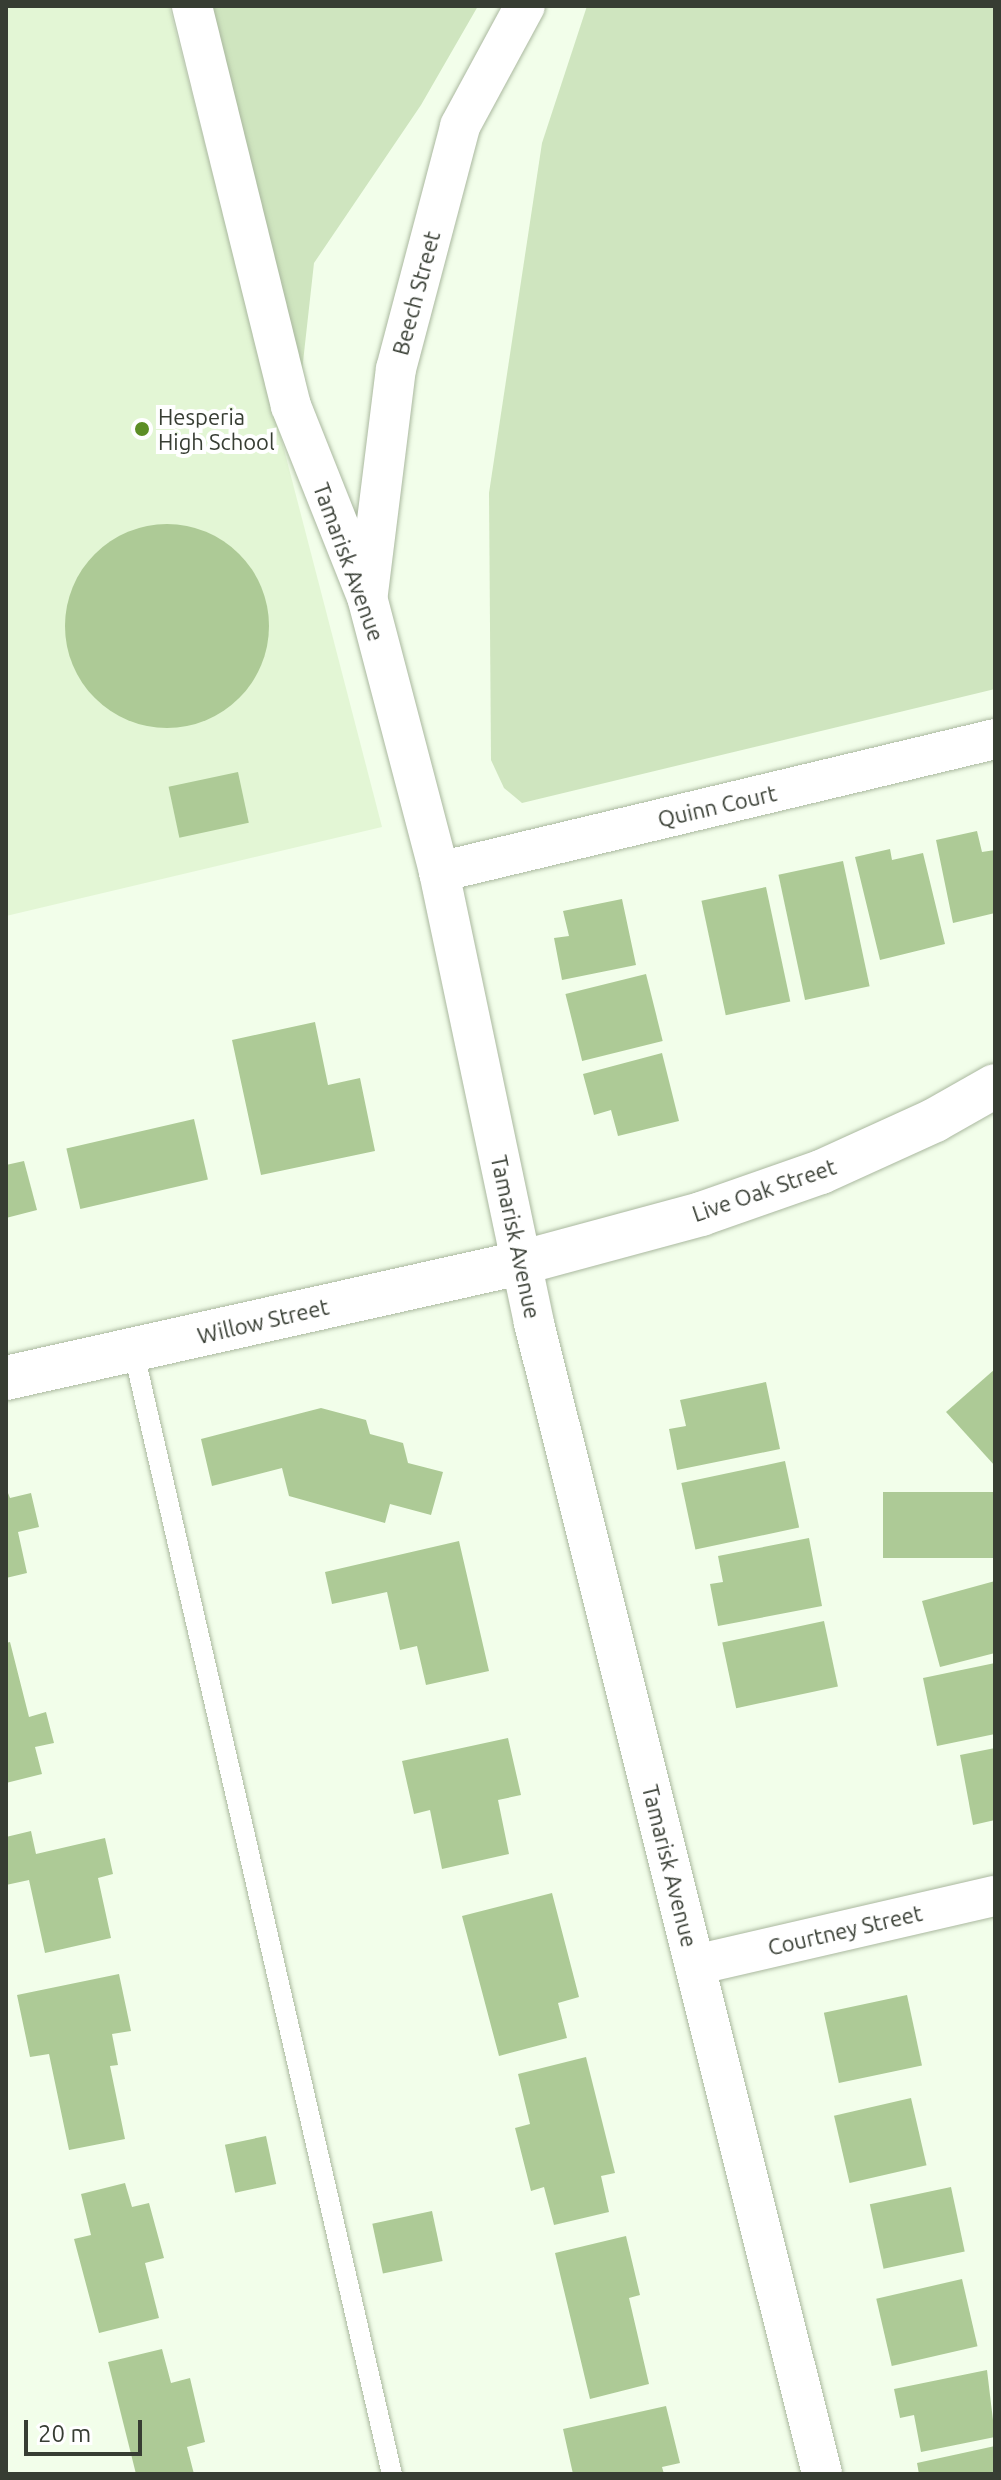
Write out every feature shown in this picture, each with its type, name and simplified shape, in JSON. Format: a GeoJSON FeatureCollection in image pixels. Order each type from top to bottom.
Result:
{"type":"FeatureCollection","features":[{"type":"Feature","properties":{"kind":"street","name":"Tamarisk Avenue"},"geometry":{"type":"LineString","coordinates":[[192,6],[291,406],[367,597],[439,872],[520,1263],[822,2474]]}},
{"type":"Feature","properties":{"kind":"street","name":"Beech Street"},"geometry":{"type":"LineString","coordinates":[[367,597],[396,369],[460,126],[525,6]]}},
{"type":"Feature","properties":{"kind":"street","name":"Quinn Court"},"geometry":{"type":"LineString","coordinates":[[439,872],[995,739]]}},
{"type":"Feature","properties":{"kind":"street","name":"Live Oak Street"},"geometry":{"type":"LineString","coordinates":[[520,1263],[701,1214],[821,1172],[935,1120],[995,1086]]}},
{"type":"Feature","properties":{"kind":"street","name":"Willow Street"},"geometry":{"type":"LineString","coordinates":[[6,1378],[520,1263]]}},
{"type":"Feature","properties":{"kind":"street","name":"Courtney Street"},"geometry":{"type":"LineString","coordinates":[[695,1965],[995,1896]]}},
{"type":"Feature","properties":{"kind":"lane"},"geometry":{"type":"LineString","coordinates":[[133,1349],[392,2474]]}},
{"type":"Feature","properties":{"kind":"shaded area","name":"Hesperia High School"},"geometry":{"type":"Polygon","coordinates":[[[6,6],[169,6],[382,827],[6,916],[6,6]]]}},
{"type":"Feature","properties":{"kind":"shaded area"},"geometry":{"type":"Polygon","coordinates":[[[205,6],[478,6],[421,105],[314,263],[300,389],[205,6]]]}},
{"type":"Feature","properties":{"kind":"shaded area"},"geometry":{"type":"Polygon","coordinates":[[[587,6],[995,6],[995,689],[522,803],[504,788],[491,760],[489,493],[542,143],[587,6]]]}},
{"type":"Feature","properties":{"kind":"building"},"geometry":{"type":"Polygon","coordinates":[[[167,524],[206,532],[224,541],[239,554],[252,569],[261,587],[269,626],[261,665],[252,683],[239,698],[224,711],[206,720],[167,728],[128,720],[110,711],[95,698],[82,683],[73,665],[65,626],[73,587],[82,569],[95,554],[110,541],[128,532],[167,524]]]}},
{"type":"Feature","properties":{"kind":"building"},"geometry":{"type":"Polygon","coordinates":[[[238,772],[249,823],[179,838],[169,787],[238,772]]]}},
{"type":"Feature","properties":{"kind":"building"},"geometry":{"type":"Polygon","coordinates":[[[977,831],[982,852],[995,850],[995,913],[953,923],[936,840],[977,831]]]}},
{"type":"Feature","properties":{"kind":"building"},"geometry":{"type":"Polygon","coordinates":[[[890,849],[892,860],[923,853],[945,944],[880,960],[855,857],[890,849]]]}},
{"type":"Feature","properties":{"kind":"building"},"geometry":{"type":"Polygon","coordinates":[[[843,861],[870,986],[805,1000],[778,875],[843,861]]]}},
{"type":"Feature","properties":{"kind":"building"},"geometry":{"type":"Polygon","coordinates":[[[766,887],[790,1001],[726,1015],[701,901],[766,887]]]}},
{"type":"Feature","properties":{"kind":"building"},"geometry":{"type":"Polygon","coordinates":[[[622,899],[636,965],[562,980],[554,938],[569,936],[563,911],[622,899]]]}},
{"type":"Feature","properties":{"kind":"building"},"geometry":{"type":"Polygon","coordinates":[[[646,974],[663,1041],[582,1061],[565,994],[646,974]]]}},
{"type":"Feature","properties":{"kind":"building"},"geometry":{"type":"Polygon","coordinates":[[[315,1022],[328,1085],[360,1078],[375,1151],[261,1175],[232,1040],[315,1022]]]}},
{"type":"Feature","properties":{"kind":"building"},"geometry":{"type":"Polygon","coordinates":[[[662,1053],[679,1121],[618,1136],[611,1110],[594,1115],[583,1074],[662,1053]]]}},
{"type":"Feature","properties":{"kind":"building"},"geometry":{"type":"Polygon","coordinates":[[[194,1119],[208,1179],[80,1209],[66,1148],[194,1119]]]}},
{"type":"Feature","properties":{"kind":"building"},"geometry":{"type":"Polygon","coordinates":[[[24,1161],[37,1210],[6,1218],[6,1165],[24,1161]]]}},
{"type":"Feature","properties":{"kind":"building"},"geometry":{"type":"Polygon","coordinates":[[[995,1369],[995,1466],[946,1412],[995,1369]]]}},
{"type":"Feature","properties":{"kind":"building"},"geometry":{"type":"Polygon","coordinates":[[[766,1382],[780,1449],[677,1470],[669,1429],[686,1426],[680,1400],[766,1382]]]}},
{"type":"Feature","properties":{"kind":"building"},"geometry":{"type":"Polygon","coordinates":[[[321,1408],[366,1420],[370,1434],[403,1443],[408,1463],[443,1472],[431,1515],[390,1504],[385,1523],[289,1496],[282,1468],[212,1486],[201,1439],[321,1408]]]}},
{"type":"Feature","properties":{"kind":"building"},"geometry":{"type":"Polygon","coordinates":[[[785,1461],[799,1528],[695,1550],[681,1483],[785,1461]]]}},
{"type":"Feature","properties":{"kind":"building"},"geometry":{"type":"Polygon","coordinates":[[[6,1488],[10,1498],[31,1493],[39,1527],[18,1532],[27,1573],[6,1578],[6,1488]]]}},
{"type":"Feature","properties":{"kind":"building"},"geometry":{"type":"Polygon","coordinates":[[[883,1492],[995,1492],[995,1558],[883,1558],[883,1492]]]}},
{"type":"Feature","properties":{"kind":"building"},"geometry":{"type":"Polygon","coordinates":[[[809,1538],[822,1606],[718,1626],[710,1584],[723,1582],[718,1556],[809,1538]]]}},
{"type":"Feature","properties":{"kind":"building"},"geometry":{"type":"Polygon","coordinates":[[[459,1541],[489,1671],[426,1685],[417,1646],[400,1650],[387,1592],[332,1604],[325,1572],[459,1541]]]}},
{"type":"Feature","properties":{"kind":"building"},"geometry":{"type":"Polygon","coordinates":[[[995,1581],[995,1653],[940,1667],[922,1601],[995,1581]]]}},
{"type":"Feature","properties":{"kind":"building"},"geometry":{"type":"Polygon","coordinates":[[[824,1621],[838,1687],[736,1708],[722,1643],[824,1621]]]}},
{"type":"Feature","properties":{"kind":"building"},"geometry":{"type":"Polygon","coordinates":[[[10,1642],[29,1717],[46,1712],[54,1743],[35,1747],[42,1774],[6,1783],[6,1643],[10,1642]]]}},
{"type":"Feature","properties":{"kind":"building"},"geometry":{"type":"Polygon","coordinates":[[[995,1663],[995,1734],[937,1746],[923,1678],[995,1663]]]}},
{"type":"Feature","properties":{"kind":"building"},"geometry":{"type":"Polygon","coordinates":[[[508,1738],[521,1795],[498,1800],[509,1854],[442,1869],[430,1810],[414,1814],[402,1761],[508,1738]]]}},
{"type":"Feature","properties":{"kind":"building"},"geometry":{"type":"Polygon","coordinates":[[[995,1748],[995,1820],[973,1825],[960,1755],[995,1748]]]}},
{"type":"Feature","properties":{"kind":"building"},"geometry":{"type":"Polygon","coordinates":[[[31,1831],[36,1854],[105,1838],[113,1874],[98,1878],[111,1938],[45,1953],[29,1880],[6,1885],[6,1837],[31,1831]]]}},
{"type":"Feature","properties":{"kind":"building"},"geometry":{"type":"Polygon","coordinates":[[[552,1893],[579,1997],[558,2003],[567,2038],[499,2056],[462,1916],[552,1893]]]}},
{"type":"Feature","properties":{"kind":"building"},"geometry":{"type":"Polygon","coordinates":[[[119,1974],[131,2031],[112,2034],[118,2065],[110,2066],[125,2139],[69,2150],[49,2054],[30,2057],[17,1995],[119,1974]]]}},
{"type":"Feature","properties":{"kind":"building"},"geometry":{"type":"Polygon","coordinates":[[[907,1995],[922,2065],[839,2083],[824,2013],[907,1995]]]}},
{"type":"Feature","properties":{"kind":"building"},"geometry":{"type":"Polygon","coordinates":[[[586,2057],[615,2173],[601,2176],[609,2212],[554,2225],[544,2187],[531,2191],[515,2128],[530,2124],[518,2074],[586,2057]]]}},
{"type":"Feature","properties":{"kind":"building"},"geometry":{"type":"Polygon","coordinates":[[[911,2098],[927,2165],[850,2183],[834,2116],[911,2098]]]}},
{"type":"Feature","properties":{"kind":"building"},"geometry":{"type":"Polygon","coordinates":[[[266,2136],[276,2184],[235,2193],[225,2145],[266,2136]]]}},
{"type":"Feature","properties":{"kind":"building"},"geometry":{"type":"Polygon","coordinates":[[[125,2183],[132,2207],[149,2203],[164,2258],[145,2263],[159,2318],[99,2333],[74,2239],[91,2235],[81,2194],[125,2183]]]}},
{"type":"Feature","properties":{"kind":"building"},"geometry":{"type":"Polygon","coordinates":[[[951,2187],[965,2252],[884,2269],[870,2204],[951,2187]]]}},
{"type":"Feature","properties":{"kind":"building"},"geometry":{"type":"Polygon","coordinates":[[[432,2211],[443,2261],[383,2274],[372,2224],[432,2211]]]}},
{"type":"Feature","properties":{"kind":"building"},"geometry":{"type":"Polygon","coordinates":[[[626,2236],[640,2295],[629,2298],[649,2384],[590,2399],[555,2253],[626,2236]]]}},
{"type":"Feature","properties":{"kind":"building"},"geometry":{"type":"Polygon","coordinates":[[[962,2279],[978,2346],[892,2366],[876,2299],[962,2279]]]}},
{"type":"Feature","properties":{"kind":"building"},"geometry":{"type":"Polygon","coordinates":[[[162,2349],[171,2383],[190,2378],[205,2442],[187,2447],[194,2474],[136,2474],[108,2362],[162,2349]]]}},
{"type":"Feature","properties":{"kind":"building"},"geometry":{"type":"Polygon","coordinates":[[[987,2370],[995,2437],[921,2452],[914,2415],[900,2418],[894,2389],[987,2370]]]}},
{"type":"Feature","properties":{"kind":"building"},"geometry":{"type":"Polygon","coordinates":[[[666,2406],[680,2463],[662,2467],[664,2474],[573,2474],[563,2429],[666,2406]]]}},
{"type":"Feature","properties":{"kind":"building"},"geometry":{"type":"Polygon","coordinates":[[[995,2446],[995,2474],[919,2474],[917,2463],[995,2446]]]}},
{"type":"Feature","properties":{"kind":"place","name":"Hesperia High School"},"geometry":{"type":"Point","coordinates":[142,429]}}]}
